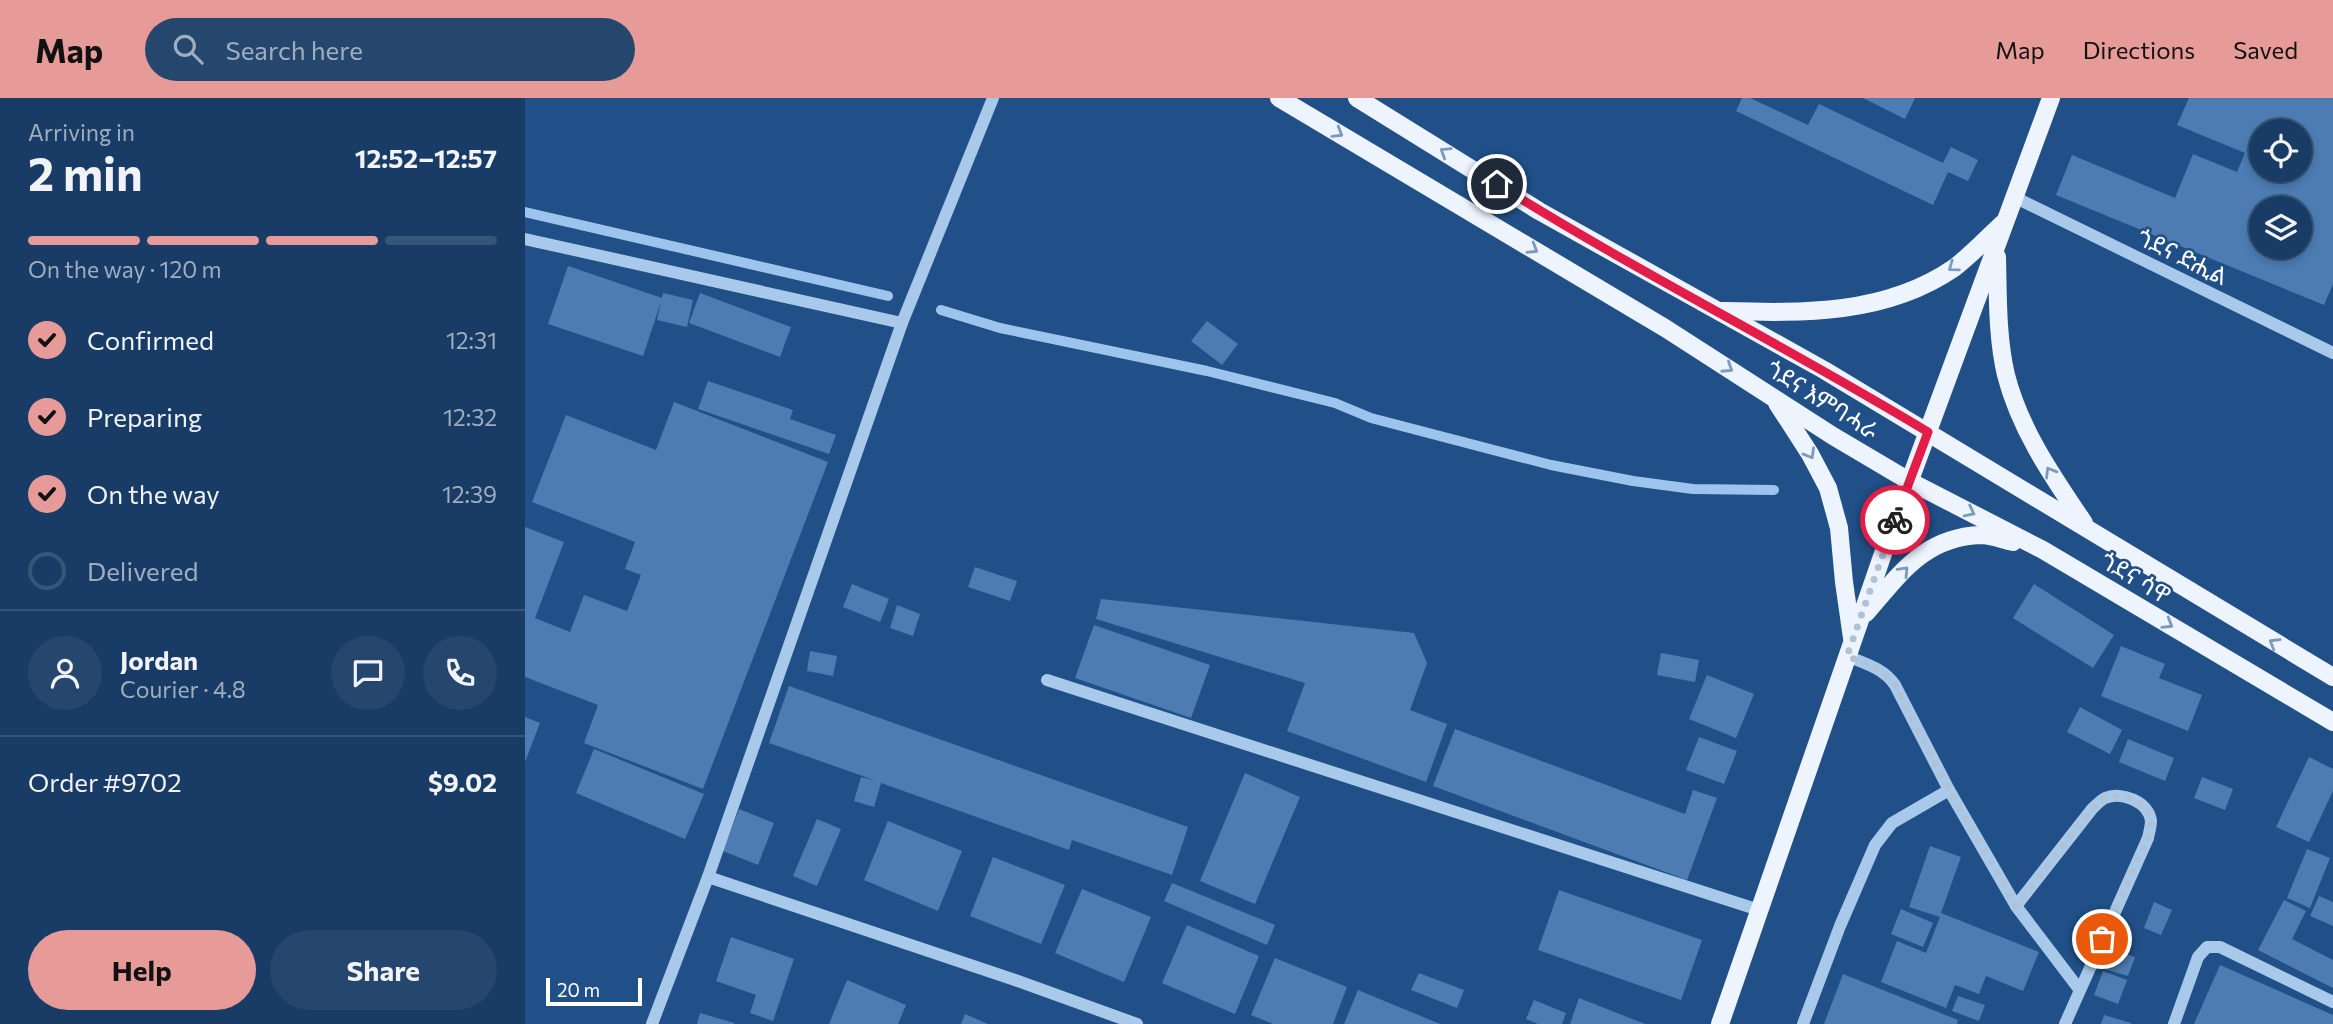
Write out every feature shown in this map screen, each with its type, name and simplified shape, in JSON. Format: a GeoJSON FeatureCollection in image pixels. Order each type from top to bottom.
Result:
{"type":"FeatureCollection","features":[{"type":"Feature","properties":{"kind":"main road","name":"ጎደና እምባሓራ"},"geometry":{"type":"LineString","coordinates":[[1279,98],[1653,320],[1833,436],[1909,481]]}},
{"type":"Feature","properties":{"kind":"main road","name":"ጎደና እምባሓራ"},"geometry":{"type":"LineString","coordinates":[[1357,98],[1539,211],[1813,363],[1928,432]]}},
{"type":"Feature","properties":{"kind":"main road"},"geometry":{"type":"LineString","coordinates":[[1720,1024],[1909,481],[2051,98]]}},
{"type":"Feature","properties":{"kind":"main road"},"geometry":{"type":"LineString","coordinates":[[1714,310],[1809,313],[1840,310],[1883,300],[1926,285],[1955,266],[2005,222]]}},
{"type":"Feature","properties":{"kind":"main road"},"geometry":{"type":"LineString","coordinates":[[1996,247],[1999,329],[2006,375],[2027,430],[2087,529]]}},
{"type":"Feature","properties":{"kind":"main road"},"geometry":{"type":"LineString","coordinates":[[1773,397],[1810,454],[1828,488],[1839,528],[1850,649]]}},
{"type":"Feature","properties":{"kind":"main road","name":"ጎደና ሳዋ"},"geometry":{"type":"LineString","coordinates":[[1928,432],[2333,677]]}},
{"type":"Feature","properties":{"kind":"main road","name":"ጎደና ሳዋ"},"geometry":{"type":"LineString","coordinates":[[1909,481],[2042,550],[2333,722]]}},
{"type":"Feature","properties":{"kind":"main road"},"geometry":{"type":"LineString","coordinates":[[1859,621],[1924,551],[1950,540],[1983,535],[2042,550]]}},
{"type":"Feature","properties":{"kind":"street"},"geometry":{"type":"LineString","coordinates":[[652,1024],[708,877],[902,323],[993,98]]}},
{"type":"Feature","properties":{"kind":"street","name":"ጎደና ድሒል"},"geometry":{"type":"LineString","coordinates":[[2014,197],[2333,353]]}},
{"type":"Feature","properties":{"kind":"street"},"geometry":{"type":"LineString","coordinates":[[525,239],[902,323]]}},
{"type":"Feature","properties":{"kind":"street"},"geometry":{"type":"LineString","coordinates":[[1850,649],[1887,674],[1895,685],[1949,790],[2016,906],[2079,989]]}},
{"type":"Feature","properties":{"kind":"street"},"geometry":{"type":"LineString","coordinates":[[1048,680],[1759,910]]}},
{"type":"Feature","properties":{"kind":"street"},"geometry":{"type":"LineString","coordinates":[[1803,1024],[1840,926],[1878,839],[1892,823],[1949,790]]}},
{"type":"Feature","properties":{"kind":"street"},"geometry":{"type":"LineString","coordinates":[[2016,906],[2092,809],[2105,798],[2124,797],[2138,802],[2147,810],[2151,822],[2148,838],[2065,1024]]}},
{"type":"Feature","properties":{"kind":"street"},"geometry":{"type":"LineString","coordinates":[[708,877],[1002,975],[1137,1024]]}},
{"type":"Feature","properties":{"kind":"street"},"geometry":{"type":"LineString","coordinates":[[2174,1024],[2198,957],[2207,947],[2220,947],[2333,1002]]}},
{"type":"Feature","properties":{"kind":"building"},"geometry":{"type":"Polygon","coordinates":[[[1742,98],[1750,98],[1808,125],[1819,104],[1943,163],[1951,147],[1978,160],[1968,181],[1948,172],[1933,205],[1736,111],[1742,98]]]}},
{"type":"Feature","properties":{"kind":"building"},"geometry":{"type":"Polygon","coordinates":[[[1863,98],[1915,98],[1905,119],[1863,98]]]}},
{"type":"Feature","properties":{"kind":"building"},"geometry":{"type":"Polygon","coordinates":[[[2189,98],[2333,98],[2333,284],[2324,305],[2056,195],[2072,155],[2175,198],[2193,154],[2237,172],[2245,153],[2177,125],[2189,98]]]}},
{"type":"Feature","properties":{"kind":"building"},"geometry":{"type":"Polygon","coordinates":[[[568,266],[662,298],[663,293],[693,300],[687,327],[657,320],[661,302],[643,356],[548,324],[568,266]]]}},
{"type":"Feature","properties":{"kind":"building"},"geometry":{"type":"Polygon","coordinates":[[[700,293],[791,327],[780,357],[689,323],[700,293]]]}},
{"type":"Feature","properties":{"kind":"building"},"geometry":{"type":"Polygon","coordinates":[[[1207,321],[1238,344],[1222,365],[1191,341],[1207,321]]]}},
{"type":"Feature","properties":{"kind":"building"},"geometry":{"type":"Polygon","coordinates":[[[708,381],[793,410],[790,419],[836,435],[829,454],[698,409],[708,381]]]}},
{"type":"Feature","properties":{"kind":"building"},"geometry":{"type":"Polygon","coordinates":[[[674,402],[828,462],[703,789],[584,743],[598,705],[525,677],[525,527],[564,542],[535,618],[570,632],[584,595],[627,611],[641,575],[625,569],[635,542],[532,502],[566,415],[656,450],[674,402]]]}},
{"type":"Feature","properties":{"kind":"building"},"geometry":{"type":"Polygon","coordinates":[[[975,567],[1017,581],[1010,601],[968,587],[975,567]]]}},
{"type":"Feature","properties":{"kind":"building"},"geometry":{"type":"Polygon","coordinates":[[[852,584],[889,599],[880,622],[843,607],[852,584]]]}},
{"type":"Feature","properties":{"kind":"building"},"geometry":{"type":"Polygon","coordinates":[[[2034,584],[2114,635],[2093,668],[2013,618],[2034,584]]]}},
{"type":"Feature","properties":{"kind":"building"},"geometry":{"type":"Polygon","coordinates":[[[1101,599],[1414,633],[1427,663],[1410,710],[1447,724],[1426,782],[1287,731],[1305,683],[1096,619],[1101,599]]]}},
{"type":"Feature","properties":{"kind":"building"},"geometry":{"type":"Polygon","coordinates":[[[897,605],[920,614],[913,636],[890,628],[897,605]]]}},
{"type":"Feature","properties":{"kind":"building"},"geometry":{"type":"Polygon","coordinates":[[[1094,625],[1210,665],[1191,718],[1075,678],[1094,625]]]}},
{"type":"Feature","properties":{"kind":"building"},"geometry":{"type":"Polygon","coordinates":[[[2121,646],[2165,664],[2159,678],[2202,695],[2188,731],[2101,696],[2121,646]]]}},
{"type":"Feature","properties":{"kind":"building"},"geometry":{"type":"Polygon","coordinates":[[[810,651],[837,656],[833,676],[807,671],[810,651]]]}},
{"type":"Feature","properties":{"kind":"building"},"geometry":{"type":"Polygon","coordinates":[[[1661,653],[1699,660],[1695,682],[1657,675],[1661,653]]]}},
{"type":"Feature","properties":{"kind":"building"},"geometry":{"type":"Polygon","coordinates":[[[1707,675],[1754,694],[1736,738],[1689,719],[1707,675]]]}},
{"type":"Feature","properties":{"kind":"building"},"geometry":{"type":"Polygon","coordinates":[[[789,686],[1188,827],[1172,875],[1072,840],[1069,850],[881,783],[874,807],[854,801],[861,777],[874,780],[769,743],[789,686]]]}},
{"type":"Feature","properties":{"kind":"building"},"geometry":{"type":"Polygon","coordinates":[[[2080,707],[2122,730],[2110,754],[2067,732],[2080,707]]]}},
{"type":"Feature","properties":{"kind":"building"},"geometry":{"type":"Polygon","coordinates":[[[525,717],[540,723],[525,762],[525,717]]]}},
{"type":"Feature","properties":{"kind":"building"},"geometry":{"type":"Polygon","coordinates":[[[1455,729],[1685,814],[1693,790],[1717,798],[1687,880],[1433,786],[1455,729]]]}},
{"type":"Feature","properties":{"kind":"building"},"geometry":{"type":"Polygon","coordinates":[[[1699,737],[1737,751],[1724,784],[1686,770],[1699,737]]]}},
{"type":"Feature","properties":{"kind":"building"},"geometry":{"type":"Polygon","coordinates":[[[2128,739],[2174,758],[2165,781],[2119,762],[2128,739]]]}},
{"type":"Feature","properties":{"kind":"building"},"geometry":{"type":"Polygon","coordinates":[[[594,749],[704,794],[685,839],[576,793],[594,749]]]}},
{"type":"Feature","properties":{"kind":"building"},"geometry":{"type":"Polygon","coordinates":[[[2309,757],[2333,769],[2333,791],[2309,842],[2276,827],[2309,757]]]}},
{"type":"Feature","properties":{"kind":"building"},"geometry":{"type":"Polygon","coordinates":[[[1245,773],[1300,797],[1255,904],[1200,881],[1245,773]]]}},
{"type":"Feature","properties":{"kind":"building"},"geometry":{"type":"Polygon","coordinates":[[[2202,777],[2233,789],[2225,810],[2194,798],[2202,777]]]}},
{"type":"Feature","properties":{"kind":"building"},"geometry":{"type":"Polygon","coordinates":[[[739,809],[774,823],[758,865],[723,851],[739,809]]]}},
{"type":"Feature","properties":{"kind":"building"},"geometry":{"type":"Polygon","coordinates":[[[817,819],[841,829],[817,886],[793,876],[817,819]]]}},
{"type":"Feature","properties":{"kind":"building"},"geometry":{"type":"Polygon","coordinates":[[[888,821],[962,851],[938,911],[864,880],[888,821]]]}},
{"type":"Feature","properties":{"kind":"building"},"geometry":{"type":"Polygon","coordinates":[[[1930,846],[1961,857],[1941,913],[2039,952],[2023,991],[1986,976],[1979,994],[1955,985],[1946,1008],[1881,982],[1897,941],[1926,953],[1940,917],[1909,907],[1930,846]]]}},
{"type":"Feature","properties":{"kind":"building"},"geometry":{"type":"Polygon","coordinates":[[[2307,849],[2330,858],[2310,908],[2287,898],[2307,849]]]}},
{"type":"Feature","properties":{"kind":"building"},"geometry":{"type":"Polygon","coordinates":[[[993,857],[1065,885],[1041,944],[970,916],[993,857]]]}},
{"type":"Feature","properties":{"kind":"building"},"geometry":{"type":"Polygon","coordinates":[[[1172,883],[1275,925],[1267,945],[1164,901],[1172,883]]]}},
{"type":"Feature","properties":{"kind":"building"},"geometry":{"type":"Polygon","coordinates":[[[1082,889],[1151,917],[1124,982],[1055,953],[1082,889]]]}},
{"type":"Feature","properties":{"kind":"building"},"geometry":{"type":"Polygon","coordinates":[[[1559,890],[1702,940],[1681,1000],[1538,950],[1559,890]]]}},
{"type":"Feature","properties":{"kind":"building"},"geometry":{"type":"Polygon","coordinates":[[[2319,896],[2333,902],[2333,926],[2310,916],[2319,896]]]}},
{"type":"Feature","properties":{"kind":"building"},"geometry":{"type":"Polygon","coordinates":[[[2284,900],[2306,911],[2292,939],[2333,960],[2333,988],[2258,950],[2284,900]]]}},
{"type":"Feature","properties":{"kind":"building"},"geometry":{"type":"Polygon","coordinates":[[[2154,902],[2172,910],[2161,935],[2144,928],[2154,902]]]}},
{"type":"Feature","properties":{"kind":"building"},"geometry":{"type":"Polygon","coordinates":[[[1901,909],[1933,923],[1923,947],[1891,934],[1901,909]]]}},
{"type":"Feature","properties":{"kind":"building"},"geometry":{"type":"Polygon","coordinates":[[[2103,911],[2122,919],[2112,942],[2093,933],[2103,911]]]}},
{"type":"Feature","properties":{"kind":"building"},"geometry":{"type":"Polygon","coordinates":[[[1187,925],[1259,956],[1235,1014],[1162,983],[1187,925]]]}},
{"type":"Feature","properties":{"kind":"building"},"geometry":{"type":"Polygon","coordinates":[[[731,937],[794,959],[773,1021],[750,1013],[756,995],[716,981],[731,937]]]}},
{"type":"Feature","properties":{"kind":"building"},"geometry":{"type":"Polygon","coordinates":[[[2112,949],[2135,957],[2128,976],[2104,969],[2112,949]]]}},
{"type":"Feature","properties":{"kind":"building"},"geometry":{"type":"Polygon","coordinates":[[[1275,958],[1347,987],[1333,1024],[1273,1024],[1251,1015],[1275,958]]]}},
{"type":"Feature","properties":{"kind":"building"},"geometry":{"type":"Polygon","coordinates":[[[2220,965],[2333,1015],[2333,1024],[2194,1024],[2220,965]]]}},
{"type":"Feature","properties":{"kind":"building"},"geometry":{"type":"Polygon","coordinates":[[[2103,971],[2127,980],[2118,1004],[2094,995],[2103,971]]]}},
{"type":"Feature","properties":{"kind":"building"},"geometry":{"type":"Polygon","coordinates":[[[1419,973],[1464,990],[1457,1008],[1411,990],[1419,973]]]}},
{"type":"Feature","properties":{"kind":"building"},"geometry":{"type":"Polygon","coordinates":[[[1843,974],[1958,1020],[1957,1024],[1824,1024],[1843,974]]]}},
{"type":"Feature","properties":{"kind":"building"},"geometry":{"type":"Polygon","coordinates":[[[847,980],[906,1005],[898,1024],[829,1024],[847,980]]]}},
{"type":"Feature","properties":{"kind":"building"},"geometry":{"type":"Polygon","coordinates":[[[1358,990],[1440,1024],[1344,1024],[1358,990]]]}},
{"type":"Feature","properties":{"kind":"building"},"geometry":{"type":"Polygon","coordinates":[[[1958,996],[1985,1005],[1979,1021],[1952,1011],[1958,996]]]}},
{"type":"Feature","properties":{"kind":"building"},"geometry":{"type":"Polygon","coordinates":[[[1579,998],[1645,1024],[1570,1024],[1579,998]]]}},
{"type":"Feature","properties":{"kind":"building"},"geometry":{"type":"Polygon","coordinates":[[[1534,1000],[1566,1013],[1562,1024],[1538,1024],[1526,1019],[1534,1000]]]}},
{"type":"Feature","properties":{"kind":"building"},"geometry":{"type":"Polygon","coordinates":[[[700,1013],[734,1023],[734,1024],[697,1024],[700,1013]]]}},
{"type":"Feature","properties":{"kind":"building"},"geometry":{"type":"Polygon","coordinates":[[[965,1014],[988,1024],[961,1024],[965,1014]]]}},
{"type":"Feature","properties":{"kind":"building"},"geometry":{"type":"Polygon","coordinates":[[[2104,1015],[2131,1023],[2131,1024],[2101,1024],[2104,1015]]]}},
{"type":"Feature","properties":{"kind":"waterway"},"geometry":{"type":"LineString","coordinates":[[525,212],[888,296]]}},
{"type":"Feature","properties":{"kind":"waterway"},"geometry":{"type":"LineString","coordinates":[[941,310],[1000,328],[1207,371],[1335,403],[1371,418],[1551,465],[1633,481],[1693,489],[1774,490]]}},
{"type":"Feature","properties":{"kind":"way so far"},"geometry":{"type":"LineString","coordinates":[[1895,520],[1847,656],[1880,669],[1895,685],[1949,790],[2016,906],[2092,809],[2105,798],[2124,797],[2138,802],[2147,810],[2151,822],[2148,838],[2102,939]]}},
{"type":"Feature","properties":{"kind":"route"},"geometry":{"type":"LineString","coordinates":[[1497,184],[1539,211],[1758,332],[1928,432],[1895,520]]}}]}
